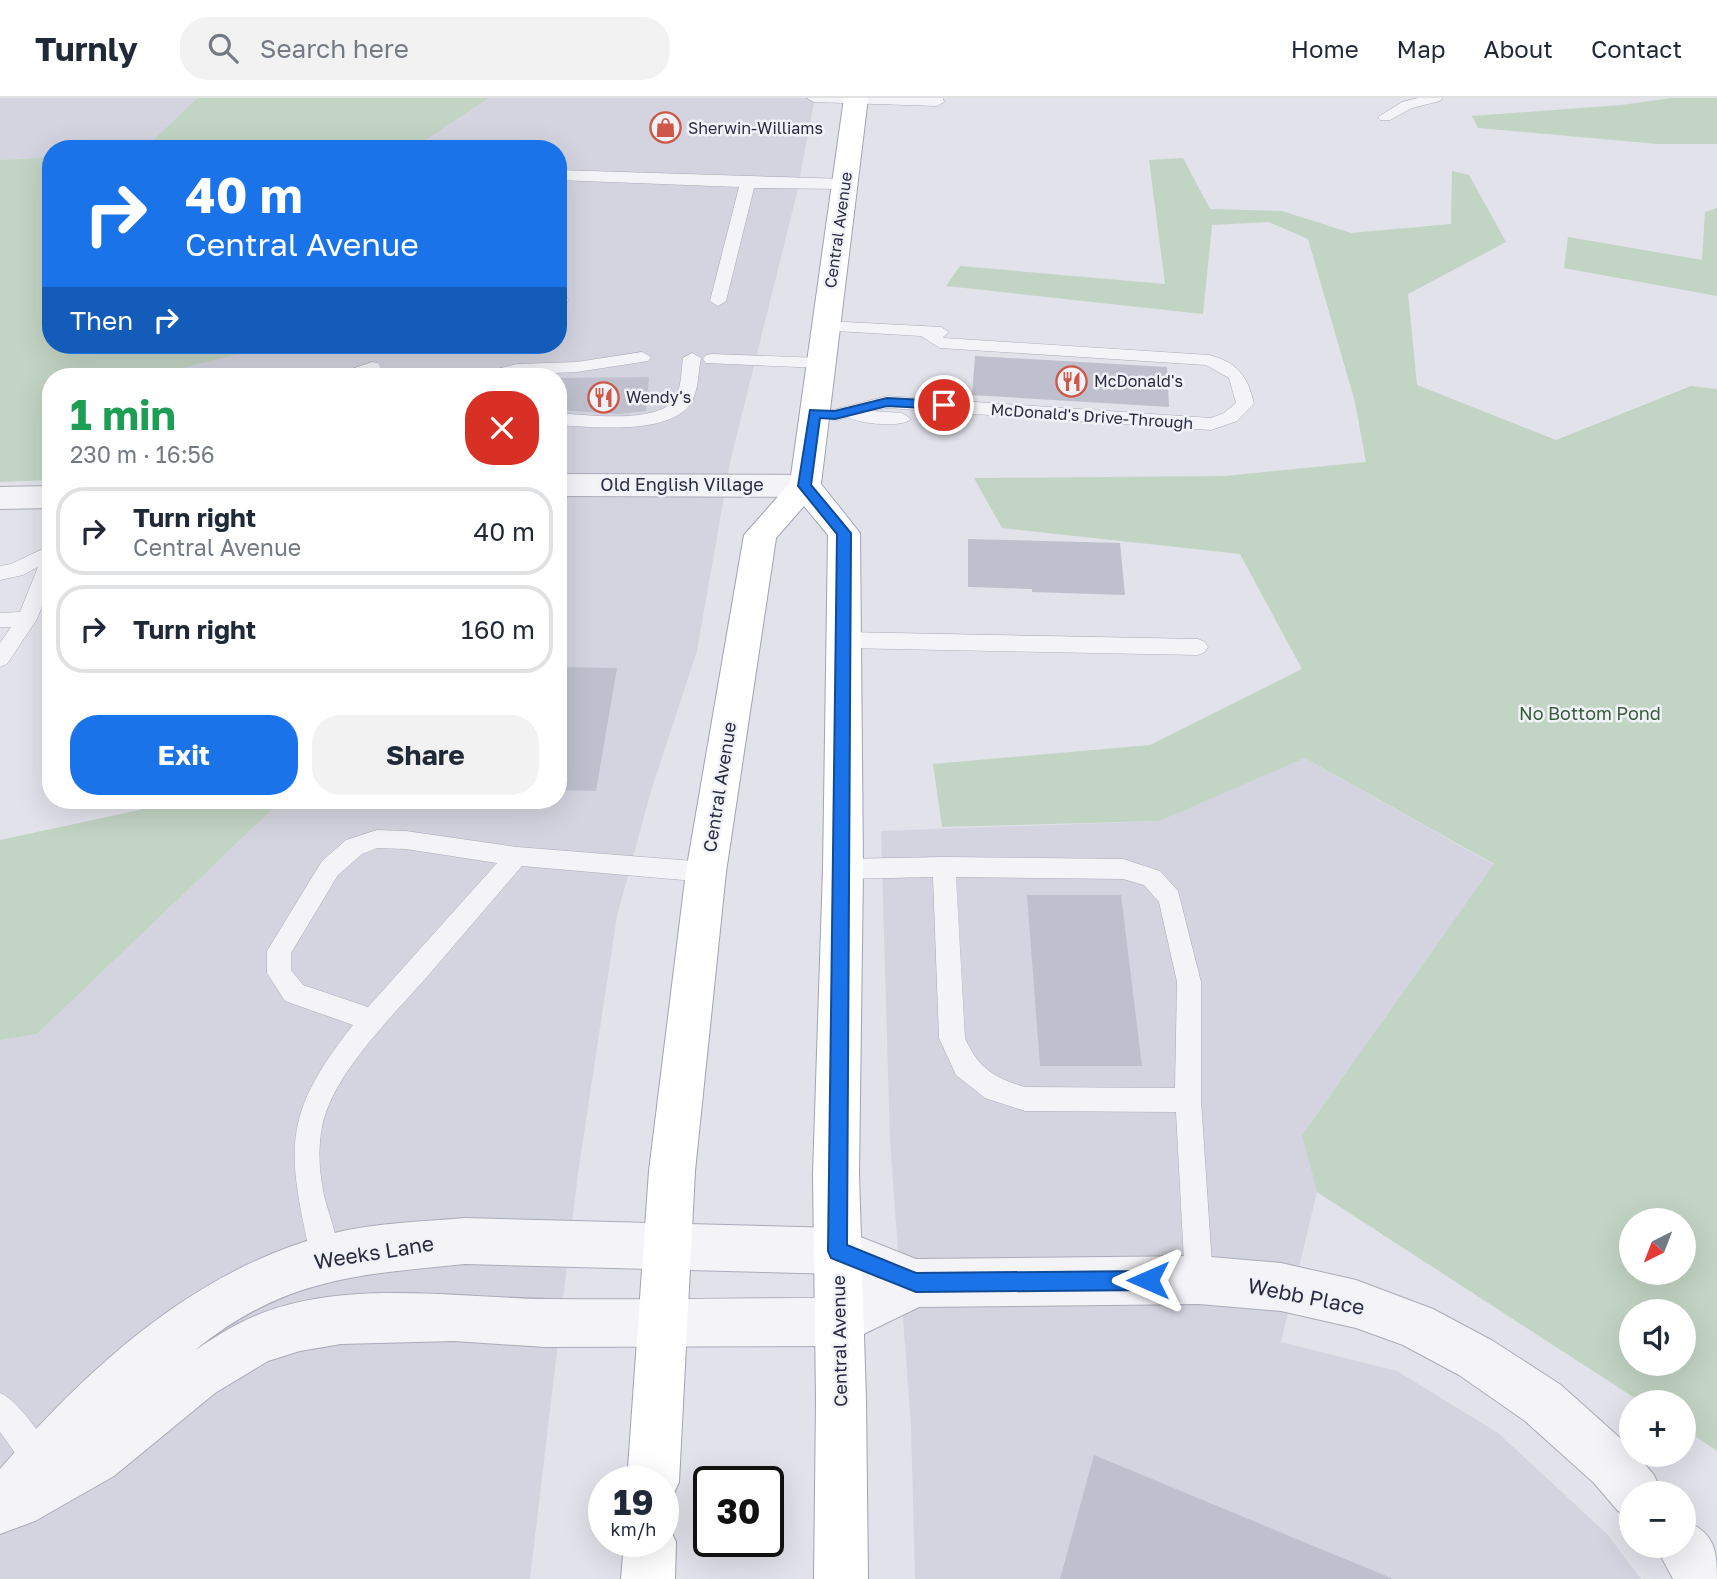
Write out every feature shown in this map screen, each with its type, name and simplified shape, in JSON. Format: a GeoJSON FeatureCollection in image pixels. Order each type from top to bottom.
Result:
{"type":"FeatureCollection","features":[{"type":"Feature","properties":{"kind":"main road","name":"Central Avenue"},"geometry":{"type":"LineString","coordinates":[[654,1466],[672,1171],[706,872],[760,535],[805,486],[825,414],[821,363],[855,99]]}},
{"type":"Feature","properties":{"kind":"main road","name":"Central Avenue"},"geometry":{"type":"LineString","coordinates":[[805,486],[844,533],[843,869],[836,1160],[841,1579]]}},
{"type":"Feature","properties":{"kind":"main road"},"geometry":{"type":"LineString","coordinates":[[648,1579],[649,1557]]}},
{"type":"Feature","properties":{"kind":"street","name":"Old English Village"},"geometry":{"type":"LineString","coordinates":[[567,485],[805,486]]}},
{"type":"Feature","properties":{"kind":"street"},"geometry":{"type":"LineString","coordinates":[[0,498],[42,497]]}},
{"type":"Feature","properties":{"kind":"street","name":"Weeks Lane"},"geometry":{"type":"LineString","coordinates":[[0,1510],[61,1437],[141,1362],[184,1328],[275,1274],[325,1258],[372,1250],[465,1241],[838,1251]]}},
{"type":"Feature","properties":{"kind":"street","name":"Webb Place"},"geometry":{"type":"LineString","coordinates":[[838,1251],[916,1283],[1199,1280],[1294,1290],[1356,1304],[1416,1326],[1476,1357],[1543,1403],[1612,1465],[1626,1481]]}},
{"type":"Feature","properties":{"kind":"street","name":"Webb Place"},"geometry":{"type":"LineString","coordinates":[[663,1322],[839,1322],[916,1283]]}},
{"type":"Feature","properties":{"kind":"street","name":"Weeks Lane"},"geometry":{"type":"LineString","coordinates":[[0,1510],[96,1458],[210,1369],[257,1340],[300,1327],[341,1320],[454,1317],[513,1322],[663,1322]]}},
{"type":"Feature","properties":{"kind":"street"},"geometry":{"type":"LineString","coordinates":[[1690,1558],[1705,1579]]}},
{"type":"Feature","properties":{"kind":"lane"},"geometry":{"type":"LineString","coordinates":[[814,98],[937,102],[936,98]]}},
{"type":"Feature","properties":{"kind":"lane"},"geometry":{"type":"LineString","coordinates":[[1385,117],[1407,105],[1435,98]]}},
{"type":"Feature","properties":{"kind":"lane"},"geometry":{"type":"LineString","coordinates":[[567,174],[748,183],[845,184]]}},
{"type":"Feature","properties":{"kind":"lane"},"geometry":{"type":"LineString","coordinates":[[718,300],[748,183]]}},
{"type":"Feature","properties":{"kind":"lane"},"geometry":{"type":"LineString","coordinates":[[826,326],[1059,341]]}},
{"type":"Feature","properties":{"kind":"lane","name":"McDonald's Drive-Through"},"geometry":{"type":"LineString","coordinates":[[825,414],[887,402],[1211,424],[1232,416],[1245,404],[1236,373],[1209,360],[940,343],[925,331]]}},
{"type":"Feature","properties":{"kind":"lane"},"geometry":{"type":"LineString","coordinates":[[547,368],[577,367],[642,358]]}},
{"type":"Feature","properties":{"kind":"lane"},"geometry":{"type":"LineString","coordinates":[[567,432],[595,431],[671,414],[683,402],[692,358]]}},
{"type":"Feature","properties":{"kind":"lane"},"geometry":{"type":"LineString","coordinates":[[712,359],[821,363]]}},
{"type":"Feature","properties":{"kind":"lane"},"geometry":{"type":"LineString","coordinates":[[825,414],[902,419]]}},
{"type":"Feature","properties":{"kind":"lane"},"geometry":{"type":"LineString","coordinates":[[567,419],[658,418]]}},
{"type":"Feature","properties":{"kind":"lane"},"geometry":{"type":"LineString","coordinates":[[0,573],[16,569],[42,556]]}},
{"type":"Feature","properties":{"kind":"lane"},"geometry":{"type":"LineString","coordinates":[[0,659],[27,619],[42,582]]}},
{"type":"Feature","properties":{"kind":"lane"},"geometry":{"type":"LineString","coordinates":[[0,620],[27,619]]}},
{"type":"Feature","properties":{"kind":"lane"},"geometry":{"type":"LineString","coordinates":[[844,640],[1198,647]]}},
{"type":"Feature","properties":{"kind":"lane"},"geometry":{"type":"LineString","coordinates":[[373,1020],[316,1003],[295,993],[279,974],[278,951],[330,869],[354,847],[377,839],[406,840],[517,856],[706,872]]}},
{"type":"Feature","properties":{"kind":"lane"},"geometry":{"type":"LineString","coordinates":[[325,1258],[311,1190],[306,1146],[316,1103],[332,1074],[373,1020],[517,856]]}},
{"type":"Feature","properties":{"kind":"lane"},"geometry":{"type":"LineString","coordinates":[[944,867],[952,1038],[965,1067],[994,1090],[1025,1099],[1188,1100]]}},
{"type":"Feature","properties":{"kind":"lane"},"geometry":{"type":"LineString","coordinates":[[843,869],[1123,869],[1152,878],[1170,898],[1189,982],[1188,1100],[1199,1280]]}},
{"type":"Feature","properties":{"kind":"lane"},"geometry":{"type":"LineString","coordinates":[[0,1408],[40,1461]]}},
{"type":"Feature","properties":{"kind":"shaded area"},"geometry":{"type":"Polygon","coordinates":[[[0,98],[197,98],[153,140],[42,140],[42,158],[0,160],[0,98]]]}},
{"type":"Feature","properties":{"kind":"shaded area"},"geometry":{"type":"Polygon","coordinates":[[[489,98],[815,98],[796,197],[730,462],[697,651],[651,791],[617,916],[578,1173],[530,1579],[0,1579],[0,1040],[37,1034],[273,809],[567,809],[567,368],[184,368],[238,354],[567,354],[567,140],[426,140],[489,98]]]}},
{"type":"Feature","properties":{"kind":"shaded area"},"geometry":{"type":"Polygon","coordinates":[[[1305,758],[1494,865],[1302,1135],[1317,1192],[1281,1342],[1397,1371],[1498,1433],[1608,1535],[1619,1550],[1619,1558],[1625,1558],[1641,1579],[915,1579],[911,1426],[890,1141],[881,831],[1160,821],[1305,758]]]}},
{"type":"Feature","properties":{"kind":"green space"},"geometry":{"type":"Polygon","coordinates":[[[197,98],[489,98],[426,140],[153,140],[197,98]]]}},
{"type":"Feature","properties":{"kind":"green space"},"geometry":{"type":"Polygon","coordinates":[[[1672,98],[1717,98],[1717,144],[1658,144],[1478,128],[1472,116],[1621,105],[1672,98]]]}},
{"type":"Feature","properties":{"kind":"green space"},"geometry":{"type":"Polygon","coordinates":[[[42,158],[42,354],[238,354],[184,368],[42,368],[42,480],[0,482],[0,160],[42,158]]]}},
{"type":"Feature","properties":{"kind":"green space","name":"No Bottom Pond"},"geometry":{"type":"Polygon","coordinates":[[[1183,158],[1210,209],[1282,211],[1351,233],[1451,224],[1452,171],[1469,175],[1506,242],[1408,294],[1417,385],[1556,440],[1691,386],[1717,389],[1717,1451],[1696,1437],[1696,1390],[1622,1390],[1317,1192],[1302,1135],[1494,864],[1305,758],[1160,821],[942,827],[933,764],[1150,745],[1302,669],[1240,554],[1002,528],[974,478],[1225,476],[1366,462],[1355,402],[1308,239],[1269,222],[1212,225],[1203,314],[946,286],[960,266],[1165,284],[1149,160],[1183,158]]]}},
{"type":"Feature","properties":{"kind":"green space"},"geometry":{"type":"Polygon","coordinates":[[[1717,208],[1717,296],[1564,268],[1568,237],[1702,260],[1705,212],[1717,208]]]}},
{"type":"Feature","properties":{"kind":"green space"},"geometry":{"type":"Polygon","coordinates":[[[144,809],[273,809],[37,1034],[0,1040],[0,840],[144,809]]]}},
{"type":"Feature","properties":{"kind":"building","name":"McDonald's"},"geometry":{"type":"Polygon","coordinates":[[[975,356],[1167,367],[1169,407],[972,395],[975,356]]]}},
{"type":"Feature","properties":{"kind":"building","name":"Wendy's"},"geometry":{"type":"Polygon","coordinates":[[[649,377],[646,411],[620,414],[567,411],[567,378],[649,377]]]}},
{"type":"Feature","properties":{"kind":"building"},"geometry":{"type":"Polygon","coordinates":[[[968,539],[1120,543],[1125,595],[968,587],[968,539]]]}},
{"type":"Feature","properties":{"kind":"building"},"geometry":{"type":"Polygon","coordinates":[[[567,667],[617,668],[596,791],[567,790],[567,667]]]}},
{"type":"Feature","properties":{"kind":"building"},"geometry":{"type":"Polygon","coordinates":[[[1027,895],[1121,895],[1142,1066],[1040,1066],[1027,895]]]}},
{"type":"Feature","properties":{"kind":"building"},"geometry":{"type":"Polygon","coordinates":[[[1094,1455],[1391,1578],[1391,1579],[1060,1579],[1094,1455]]]}},
{"type":"Feature","properties":{"kind":"place","name":"Sherwin-Williams"},"geometry":{"type":"Point","coordinates":[665,128]}},
{"type":"Feature","properties":{"kind":"place","name":"McDonald's"},"geometry":{"type":"Point","coordinates":[1071,381]}},
{"type":"Feature","properties":{"kind":"place","name":"Wendy's"},"geometry":{"type":"Point","coordinates":[603,397]}},
{"type":"Feature","properties":{"kind":"route"},"geometry":{"type":"LineString","coordinates":[[944,405],[887,402],[865,405],[835,415],[814,413],[805,486],[844,533],[843,869],[836,1192],[838,1251],[916,1283],[1148,1280]]}}]}
